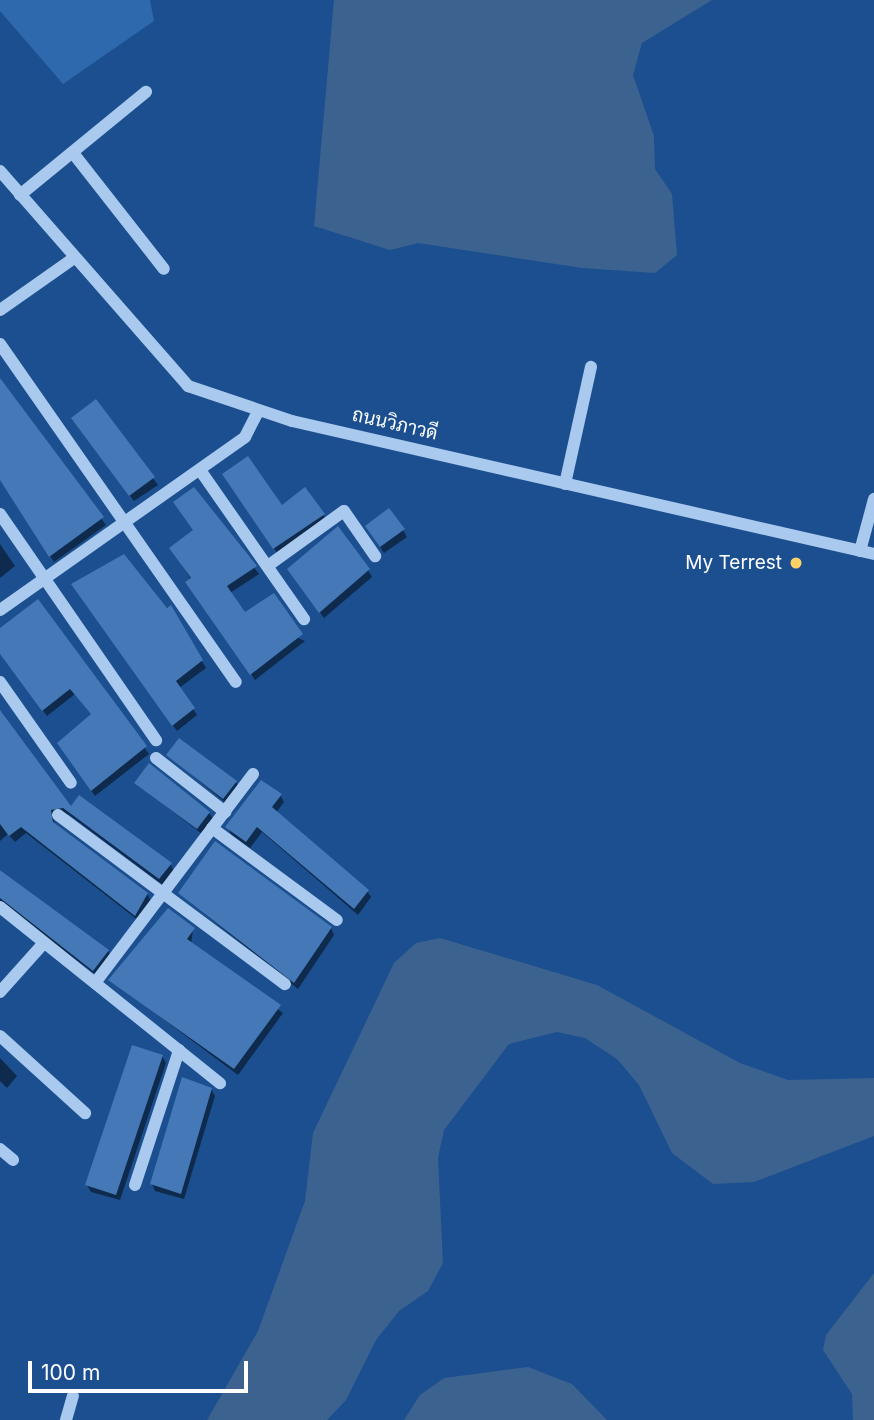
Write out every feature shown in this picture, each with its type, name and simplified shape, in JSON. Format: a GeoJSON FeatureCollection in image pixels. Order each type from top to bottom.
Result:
{"type":"FeatureCollection","features":[{"type":"Feature","properties":{"kind":"street"},"geometry":{"type":"LineString","coordinates":[[20,195],[146,92]]}},
{"type":"Feature","properties":{"kind":"street"},"geometry":{"type":"LineString","coordinates":[[73,153],[164,270]]}},
{"type":"Feature","properties":{"kind":"street","name":"ถนนวิภาวดี"},"geometry":{"type":"LineString","coordinates":[[0,172],[188,386],[258,411],[874,554]]}},
{"type":"Feature","properties":{"kind":"street"},"geometry":{"type":"LineString","coordinates":[[0,310],[74,257]]}},
{"type":"Feature","properties":{"kind":"street"},"geometry":{"type":"LineString","coordinates":[[0,344],[236,682]]}},
{"type":"Feature","properties":{"kind":"street"},"geometry":{"type":"LineString","coordinates":[[565,484],[591,367]]}},
{"type":"Feature","properties":{"kind":"street"},"geometry":{"type":"LineString","coordinates":[[0,610],[245,437],[258,411]]}},
{"type":"Feature","properties":{"kind":"street"},"geometry":{"type":"LineString","coordinates":[[200,470],[269,565],[304,619]]}},
{"type":"Feature","properties":{"kind":"street"},"geometry":{"type":"LineString","coordinates":[[860,551],[874,499]]}},
{"type":"Feature","properties":{"kind":"street"},"geometry":{"type":"LineString","coordinates":[[269,565],[344,511],[375,555]]}},
{"type":"Feature","properties":{"kind":"street"},"geometry":{"type":"LineString","coordinates":[[0,514],[156,740]]}},
{"type":"Feature","properties":{"kind":"street"},"geometry":{"type":"LineString","coordinates":[[0,682],[71,783]]}},
{"type":"Feature","properties":{"kind":"street"},"geometry":{"type":"LineString","coordinates":[[156,758],[225,812]]}},
{"type":"Feature","properties":{"kind":"street"},"geometry":{"type":"LineString","coordinates":[[94,983],[253,774]]}},
{"type":"Feature","properties":{"kind":"street"},"geometry":{"type":"LineString","coordinates":[[58,815],[285,984]]}},
{"type":"Feature","properties":{"kind":"street"},"geometry":{"type":"LineString","coordinates":[[212,828],[337,920]]}},
{"type":"Feature","properties":{"kind":"street"},"geometry":{"type":"LineString","coordinates":[[0,907],[220,1083]]}},
{"type":"Feature","properties":{"kind":"street"},"geometry":{"type":"LineString","coordinates":[[0,992],[43,944]]}},
{"type":"Feature","properties":{"kind":"street"},"geometry":{"type":"LineString","coordinates":[[0,1036],[85,1113]]}},
{"type":"Feature","properties":{"kind":"street"},"geometry":{"type":"LineString","coordinates":[[135,1185],[179,1050]]}},
{"type":"Feature","properties":{"kind":"street"},"geometry":{"type":"LineString","coordinates":[[0,1149],[13,1160]]}},
{"type":"Feature","properties":{"kind":"street"},"geometry":{"type":"LineString","coordinates":[[66,1420],[74,1396]]}},
{"type":"Feature","properties":{"kind":"shaded area"},"geometry":{"type":"Polygon","coordinates":[[[0,0],[150,0],[154,21],[63,84],[0,11],[0,0]]]}},
{"type":"Feature","properties":{"kind":"shaded area"},"geometry":{"type":"Polygon","coordinates":[[[334,0],[712,0],[642,43],[633,75],[654,136],[655,169],[672,194],[677,255],[655,273],[582,268],[418,243],[390,250],[314,226],[334,0]]]}},
{"type":"Feature","properties":{"kind":"shaded area"},"geometry":{"type":"Polygon","coordinates":[[[440,938],[597,985],[740,1063],[788,1080],[874,1078],[874,1136],[754,1182],[713,1184],[672,1153],[639,1085],[617,1059],[585,1038],[557,1032],[509,1044],[444,1130],[438,1158],[443,1263],[428,1291],[399,1311],[376,1340],[346,1400],[327,1420],[207,1420],[258,1331],[305,1201],[313,1133],[394,963],[416,943],[440,938]]]}},
{"type":"Feature","properties":{"kind":"shaded area"},"geometry":{"type":"Polygon","coordinates":[[[874,1273],[874,1420],[853,1420],[852,1394],[823,1350],[826,1335],[874,1273]]]}},
{"type":"Feature","properties":{"kind":"shaded area"},"geometry":{"type":"Polygon","coordinates":[[[528,1367],[572,1384],[607,1420],[404,1420],[420,1395],[444,1378],[528,1367]]]}},
{"type":"Feature","properties":{"kind":"building"},"geometry":{"type":"Polygon","coordinates":[[[0,378],[104,517],[49,557],[0,480],[0,378]]]}},
{"type":"Feature","properties":{"kind":"building"},"geometry":{"type":"Polygon","coordinates":[[[96,399],[155,477],[129,496],[71,418],[96,399]]]}},
{"type":"Feature","properties":{"kind":"building"},"geometry":{"type":"Polygon","coordinates":[[[248,456],[282,505],[305,487],[325,514],[273,549],[222,474],[248,456]]]}},
{"type":"Feature","properties":{"kind":"building"},"geometry":{"type":"Polygon","coordinates":[[[194,487],[257,566],[227,586],[245,612],[274,593],[303,634],[250,675],[185,582],[191,578],[169,548],[193,530],[173,502],[194,487]]]}},
{"type":"Feature","properties":{"kind":"building"},"geometry":{"type":"Polygon","coordinates":[[[389,508],[405,529],[380,547],[365,526],[389,508]]]}},
{"type":"Feature","properties":{"kind":"building"},"geometry":{"type":"Polygon","coordinates":[[[338,526],[370,569],[319,613],[287,569],[338,526]]]}},
{"type":"Feature","properties":{"kind":"building"},"geometry":{"type":"Polygon","coordinates":[[[124,554],[167,608],[171,605],[203,660],[176,681],[195,708],[172,726],[71,584],[124,554]]]}},
{"type":"Feature","properties":{"kind":"building"},"geometry":{"type":"Polygon","coordinates":[[[38,599],[147,746],[91,791],[57,743],[91,714],[70,689],[42,711],[0,654],[0,628],[38,599]]]}},
{"type":"Feature","properties":{"kind":"building"},"geometry":{"type":"Polygon","coordinates":[[[0,710],[71,806],[79,795],[172,863],[159,879],[63,808],[51,810],[53,822],[148,893],[135,916],[21,827],[9,836],[0,824],[0,710]]]}},
{"type":"Feature","properties":{"kind":"building"},"geometry":{"type":"Polygon","coordinates":[[[179,738],[237,781],[223,799],[166,755],[179,738]]]}},
{"type":"Feature","properties":{"kind":"building"},"geometry":{"type":"Polygon","coordinates":[[[149,763],[210,812],[197,829],[134,783],[149,763]]]}},
{"type":"Feature","properties":{"kind":"building"},"geometry":{"type":"Polygon","coordinates":[[[261,780],[282,794],[272,807],[369,890],[354,909],[257,827],[246,842],[225,827],[261,780]]]}},
{"type":"Feature","properties":{"kind":"building"},"geometry":{"type":"Polygon","coordinates":[[[215,841],[332,927],[294,983],[178,893],[215,841]]]}},
{"type":"Feature","properties":{"kind":"building"},"geometry":{"type":"Polygon","coordinates":[[[0,870],[109,950],[93,971],[0,898],[0,870]]]}},
{"type":"Feature","properties":{"kind":"building"},"geometry":{"type":"Polygon","coordinates":[[[168,908],[195,928],[187,939],[281,1005],[234,1069],[108,980],[168,908]]]}},
{"type":"Feature","properties":{"kind":"building"},"geometry":{"type":"Polygon","coordinates":[[[132,1045],[163,1055],[116,1195],[85,1185],[132,1045]]]}},
{"type":"Feature","properties":{"kind":"building"},"geometry":{"type":"Polygon","coordinates":[[[182,1077],[212,1088],[181,1194],[150,1184],[182,1077]]]}},
{"type":"Feature","properties":{"kind":"place","name":"My Terrest"},"geometry":{"type":"Point","coordinates":[796,563]}}]}
